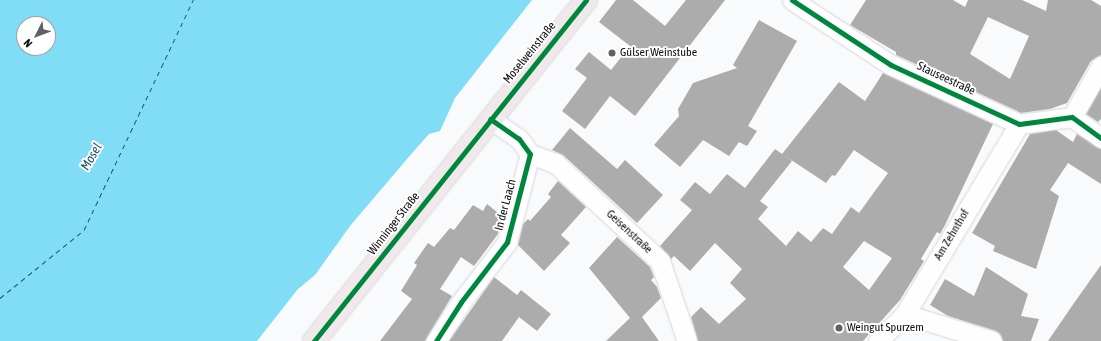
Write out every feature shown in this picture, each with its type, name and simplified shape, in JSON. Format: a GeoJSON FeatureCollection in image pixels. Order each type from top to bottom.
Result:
{"type":"FeatureCollection","features":[{"type":"Feature","properties":{"kind":"main road","name":"Moselweinstraße"},"geometry":{"type":"LineString","coordinates":[[490,119],[586,0]]}},
{"type":"Feature","properties":{"kind":"main road","name":"Winninger Straße"},"geometry":{"type":"LineString","coordinates":[[314,341],[490,119]]}},
{"type":"Feature","properties":{"kind":"street","name":"Stauseestraße"},"geometry":{"type":"LineString","coordinates":[[792,0],[891,65],[1019,124]]}},
{"type":"Feature","properties":{"kind":"street"},"geometry":{"type":"LineString","coordinates":[[1072,117],[1101,66]]}},
{"type":"Feature","properties":{"kind":"street"},"geometry":{"type":"LineString","coordinates":[[1019,124],[1072,117],[1101,138]]}},
{"type":"Feature","properties":{"kind":"street"},"geometry":{"type":"LineString","coordinates":[[490,119],[519,139],[530,154]]}},
{"type":"Feature","properties":{"kind":"street","name":"Am Zehnthof"},"geometry":{"type":"LineString","coordinates":[[878,341],[905,314],[1019,124]]}},
{"type":"Feature","properties":{"kind":"street","name":"In der Laach"},"geometry":{"type":"LineString","coordinates":[[436,341],[461,302],[507,242],[530,154]]}},
{"type":"Feature","properties":{"kind":"street","name":"Geisenstraße"},"geometry":{"type":"LineString","coordinates":[[530,154],[555,163],[660,261],[687,341]]}},
{"type":"Feature","properties":{"kind":"street"},"geometry":{"type":"LineString","coordinates":[[905,314],[992,341]]}},
{"type":"Feature","properties":{"kind":"water","name":"Mosel"},"geometry":{"type":"Polygon","coordinates":[[[0,0],[532,0],[455,98],[440,131],[429,134],[413,152],[350,226],[315,275],[298,289],[257,341],[0,341],[0,0]]]}},
{"type":"Feature","properties":{"kind":"building"},"geometry":{"type":"Polygon","coordinates":[[[616,0],[633,0],[665,26],[686,0],[725,0],[635,116],[610,96],[585,129],[562,111],[587,78],[575,69],[589,52],[611,70],[630,46],[599,22],[616,0]]]}},
{"type":"Feature","properties":{"kind":"building"},"geometry":{"type":"Polygon","coordinates":[[[866,0],[953,0],[965,7],[968,0],[1022,0],[1046,11],[1048,0],[1091,0],[1101,6],[1101,55],[1091,61],[1067,103],[1050,109],[1021,113],[896,55],[896,52],[850,25],[866,0]],[[988,17],[970,54],[1010,79],[1029,36],[988,17]]]}},
{"type":"Feature","properties":{"kind":"building"},"geometry":{"type":"Polygon","coordinates":[[[759,20],[797,41],[748,126],[757,131],[747,146],[739,142],[729,156],[703,140],[680,167],[654,145],[679,116],[678,109],[693,83],[737,68],[733,65],[759,20]]]}},
{"type":"Feature","properties":{"kind":"building"},"geometry":{"type":"Polygon","coordinates":[[[883,73],[993,124],[945,225],[940,234],[937,232],[921,259],[924,261],[900,300],[863,341],[698,341],[691,317],[701,307],[719,324],[746,299],[730,283],[742,269],[715,243],[690,271],[674,256],[671,259],[660,246],[692,210],[680,200],[695,182],[710,194],[727,174],[745,188],[775,149],[782,154],[839,82],[865,101],[883,73]],[[854,150],[835,176],[832,175],[826,183],[783,155],[792,161],[760,201],[768,207],[758,219],[786,246],[798,231],[811,242],[823,228],[832,234],[851,207],[859,213],[888,173],[854,150]],[[864,241],[843,267],[869,290],[892,258],[864,241]]]}},
{"type":"Feature","properties":{"kind":"building"},"geometry":{"type":"Polygon","coordinates":[[[1101,88],[1101,119],[1098,122],[1086,114],[1101,88]]]}},
{"type":"Feature","properties":{"kind":"building"},"geometry":{"type":"Polygon","coordinates":[[[570,128],[617,169],[625,160],[663,195],[637,223],[563,155],[552,150],[570,128]]]}},
{"type":"Feature","properties":{"kind":"building"},"geometry":{"type":"Polygon","coordinates":[[[1056,130],[1073,142],[1077,134],[1101,149],[1101,184],[1068,163],[1050,190],[1059,196],[1036,269],[993,251],[995,246],[972,233],[1030,134],[1056,130]]]}},
{"type":"Feature","properties":{"kind":"building"},"geometry":{"type":"Polygon","coordinates":[[[558,181],[586,207],[561,235],[570,243],[544,271],[518,245],[523,224],[528,219],[530,221],[551,197],[548,194],[558,181]]]}},
{"type":"Feature","properties":{"kind":"building"},"geometry":{"type":"Polygon","coordinates":[[[487,204],[502,216],[498,234],[474,266],[461,257],[440,289],[452,296],[425,341],[380,341],[412,299],[401,291],[417,265],[414,263],[428,243],[434,247],[450,228],[454,230],[473,205],[483,211],[487,204]]]}},
{"type":"Feature","properties":{"kind":"building"},"geometry":{"type":"Polygon","coordinates":[[[617,237],[650,267],[654,277],[651,280],[657,287],[661,298],[642,317],[659,341],[606,341],[630,318],[589,268],[617,237]]]}},
{"type":"Feature","properties":{"kind":"building"},"geometry":{"type":"Polygon","coordinates":[[[1101,265],[1101,341],[1048,341],[1074,303],[1101,265]]]}},
{"type":"Feature","properties":{"kind":"building"},"geometry":{"type":"Polygon","coordinates":[[[986,267],[1028,294],[1021,316],[1039,319],[1031,341],[1003,341],[1000,334],[996,331],[948,316],[930,305],[945,279],[974,296],[986,267]]]}},
{"type":"Feature","properties":{"kind":"building"},"geometry":{"type":"Polygon","coordinates":[[[494,277],[517,295],[521,290],[551,314],[537,331],[519,317],[502,341],[449,341],[494,277]]]}},
{"type":"Feature","properties":{"kind":"ferry route"},"geometry":{"type":"LineString","coordinates":[[0,298],[84,230],[193,0]]}},
{"type":"Feature","properties":{"kind":"cycle path"},"geometry":{"type":"LineString","coordinates":[[314,341],[586,0]]}},
{"type":"Feature","properties":{"kind":"cycle path"},"geometry":{"type":"LineString","coordinates":[[792,0],[891,65],[1019,124],[1072,117],[1101,138]]}},
{"type":"Feature","properties":{"kind":"cycle path"},"geometry":{"type":"LineString","coordinates":[[436,341],[461,302],[507,242],[530,154],[519,139],[490,119]]}},
{"type":"Feature","properties":{"kind":"place","name":"Gülser Weinstube"},"geometry":{"type":"Point","coordinates":[612,53]}},
{"type":"Feature","properties":{"kind":"place","name":"Weingut Spurzem"},"geometry":{"type":"Point","coordinates":[839,328]}}]}
